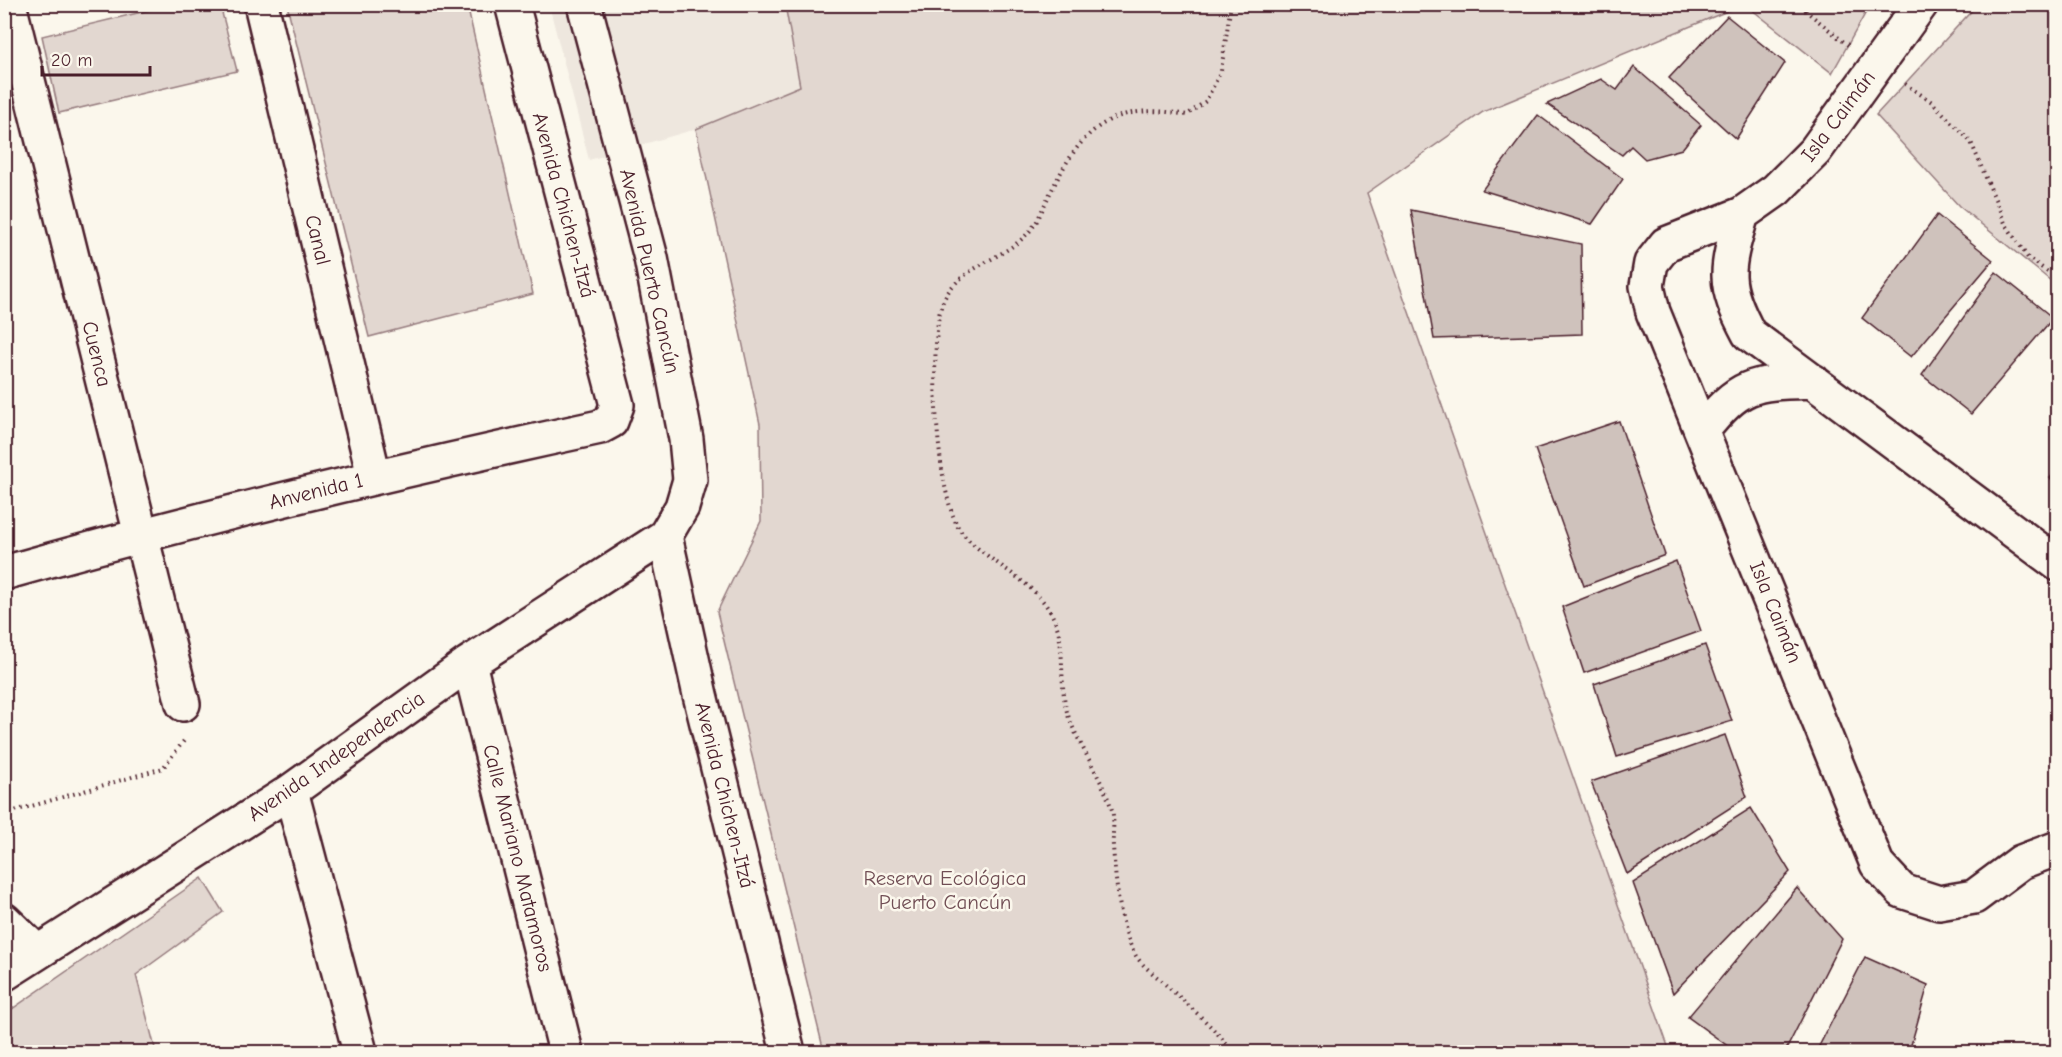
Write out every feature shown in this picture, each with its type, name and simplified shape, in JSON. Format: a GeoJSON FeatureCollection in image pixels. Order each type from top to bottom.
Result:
{"type":"FeatureCollection","features":[{"type":"Feature","properties":{"kind":"street","name":"Cuenca"},"geometry":{"type":"LineString","coordinates":[[9,4],[183,704]]}},
{"type":"Feature","properties":{"kind":"street","name":"Canal"},"geometry":{"type":"LineString","coordinates":[[261,4],[374,476]]}},
{"type":"Feature","properties":{"kind":"street","name":"Avenida Chichen-Itzá"},"geometry":{"type":"LineString","coordinates":[[512,4],[617,405]]}},
{"type":"Feature","properties":{"kind":"street","name":"Avenida Puerto Cancún"},"geometry":{"type":"LineString","coordinates":[[584,4],[651,258],[686,439],[690,480],[682,507],[665,536]]}},
{"type":"Feature","properties":{"kind":"street","name":"Isla Caimán"},"geometry":{"type":"LineString","coordinates":[[1921,4],[1815,151],[1776,190],[1742,214],[1666,244],[1650,263],[1647,286],[1653,312],[1877,864],[1902,891],[1939,903],[1974,897],[2021,862],[2058,848]]}},
{"type":"Feature","properties":{"kind":"street"},"geometry":{"type":"LineString","coordinates":[[1742,214],[1728,276],[1733,304],[1749,334],[2058,564]]}},
{"type":"Feature","properties":{"kind":"street"},"geometry":{"type":"LineString","coordinates":[[1702,431],[1724,403],[1744,389],[1762,382],[1813,381]]}},
{"type":"Feature","properties":{"kind":"street","name":"Anvenida 1"},"geometry":{"type":"LineString","coordinates":[[4,573],[142,534],[374,476],[600,427],[611,422],[617,405]]}},
{"type":"Feature","properties":{"kind":"street","name":"Avenida Chichen-Itzá"},"geometry":{"type":"LineString","coordinates":[[665,536],[700,695],[788,1053]]}},
{"type":"Feature","properties":{"kind":"street","name":"Avenida Independencia"},"geometry":{"type":"LineString","coordinates":[[4,974],[36,951],[291,791],[469,663],[665,536]]}},
{"type":"Feature","properties":{"kind":"street","name":"Calle Mariano Matamoros"},"geometry":{"type":"LineString","coordinates":[[469,663],[566,1053]]}},
{"type":"Feature","properties":{"kind":"street"},"geometry":{"type":"LineString","coordinates":[[291,791],[360,1053]]}},
{"type":"Feature","properties":{"kind":"street"},"geometry":{"type":"LineString","coordinates":[[4,920],[36,951]]}},
{"type":"Feature","properties":{"kind":"path"},"geometry":{"type":"LineString","coordinates":[[1231,4],[1221,70],[1206,101],[1187,115],[1160,110],[1124,113],[1095,128],[1072,152],[1033,230],[1013,248],[955,282],[941,306],[934,357],[938,437],[949,505],[962,533],[1035,591],[1057,628],[1068,715],[1112,812],[1113,847],[1127,934],[1137,957],[1218,1033],[1233,1053]]}},
{"type":"Feature","properties":{"kind":"path"},"geometry":{"type":"LineString","coordinates":[[1804,4],[1806,11],[1833,34],[1932,102],[1971,142],[2005,223],[2028,258],[2058,279]]}},
{"type":"Feature","properties":{"kind":"path"},"geometry":{"type":"LineString","coordinates":[[4,814],[163,768],[188,735],[183,704]]}},
{"type":"Feature","properties":{"kind":"shaded area"},"geometry":{"type":"Polygon","coordinates":[[[549,5],[785,5],[800,86],[696,129],[589,160],[549,5]]]}},
{"type":"Feature","properties":{"kind":"green space"},"geometry":{"type":"Polygon","coordinates":[[[175,4],[220,5],[237,71],[59,113],[42,36],[175,4]]]}},
{"type":"Feature","properties":{"kind":"green space"},"geometry":{"type":"Polygon","coordinates":[[[287,5],[467,5],[533,294],[369,337],[287,5]]]}},
{"type":"Feature","properties":{"kind":"green space","name":"Reserva Ecológica Puerto Cancún"},"geometry":{"type":"Polygon","coordinates":[[[785,5],[1742,5],[1483,112],[1367,193],[1670,1052],[824,1052],[717,612],[761,521],[760,424],[696,129],[800,86],[785,5]]]}},
{"type":"Feature","properties":{"kind":"green space"},"geometry":{"type":"Polygon","coordinates":[[[1746,5],[1870,5],[1832,73],[1746,5]]]}},
{"type":"Feature","properties":{"kind":"green space"},"geometry":{"type":"Polygon","coordinates":[[[1977,5],[2057,5],[2057,286],[1959,206],[1876,115],[1977,5]]]}},
{"type":"Feature","properties":{"kind":"green space"},"geometry":{"type":"Polygon","coordinates":[[[202,878],[223,912],[136,975],[156,1052],[5,1052],[5,1014],[202,878]]]}},
{"type":"Feature","properties":{"kind":"building"},"geometry":{"type":"Polygon","coordinates":[[[1727,16],[1785,63],[1736,139],[1669,78],[1727,16]]]}},
{"type":"Feature","properties":{"kind":"building"},"geometry":{"type":"Polygon","coordinates":[[[1634,67],[1701,125],[1682,149],[1645,159],[1631,146],[1622,155],[1547,104],[1601,79],[1617,90],[1634,67]]]}},
{"type":"Feature","properties":{"kind":"building"},"geometry":{"type":"Polygon","coordinates":[[[1538,115],[1623,179],[1592,224],[1482,190],[1538,115]]]}},
{"type":"Feature","properties":{"kind":"building"},"geometry":{"type":"Polygon","coordinates":[[[1411,210],[1581,244],[1582,334],[1434,339],[1411,210]]]}},
{"type":"Feature","properties":{"kind":"building"},"geometry":{"type":"Polygon","coordinates":[[[1937,215],[1993,260],[1911,357],[1862,318],[1937,215]]]}},
{"type":"Feature","properties":{"kind":"building"},"geometry":{"type":"Polygon","coordinates":[[[1996,272],[2053,318],[1971,414],[1922,375],[1996,272]]]}},
{"type":"Feature","properties":{"kind":"building"},"geometry":{"type":"Polygon","coordinates":[[[1619,421],[1665,555],[1584,586],[1535,449],[1619,421]]]}},
{"type":"Feature","properties":{"kind":"building"},"geometry":{"type":"Polygon","coordinates":[[[2058,468],[2058,484],[2050,478],[2058,468]]]}},
{"type":"Feature","properties":{"kind":"building"},"geometry":{"type":"Polygon","coordinates":[[[1676,561],[1701,631],[1584,673],[1562,607],[1676,561]]]}},
{"type":"Feature","properties":{"kind":"building"},"geometry":{"type":"Polygon","coordinates":[[[1705,645],[1732,721],[1617,757],[1594,684],[1705,645]]]}},
{"type":"Feature","properties":{"kind":"building"},"geometry":{"type":"Polygon","coordinates":[[[1725,735],[1747,797],[1627,874],[1591,782],[1725,735]]]}},
{"type":"Feature","properties":{"kind":"building"},"geometry":{"type":"Polygon","coordinates":[[[1751,808],[1790,872],[1673,993],[1633,883],[1751,808]]]}},
{"type":"Feature","properties":{"kind":"building"},"geometry":{"type":"Polygon","coordinates":[[[1797,888],[1842,939],[1785,1052],[1736,1052],[1688,1017],[1797,888]]]}},
{"type":"Feature","properties":{"kind":"building"},"geometry":{"type":"Polygon","coordinates":[[[1865,957],[1928,985],[1909,1052],[1816,1052],[1865,957]]]}}]}
